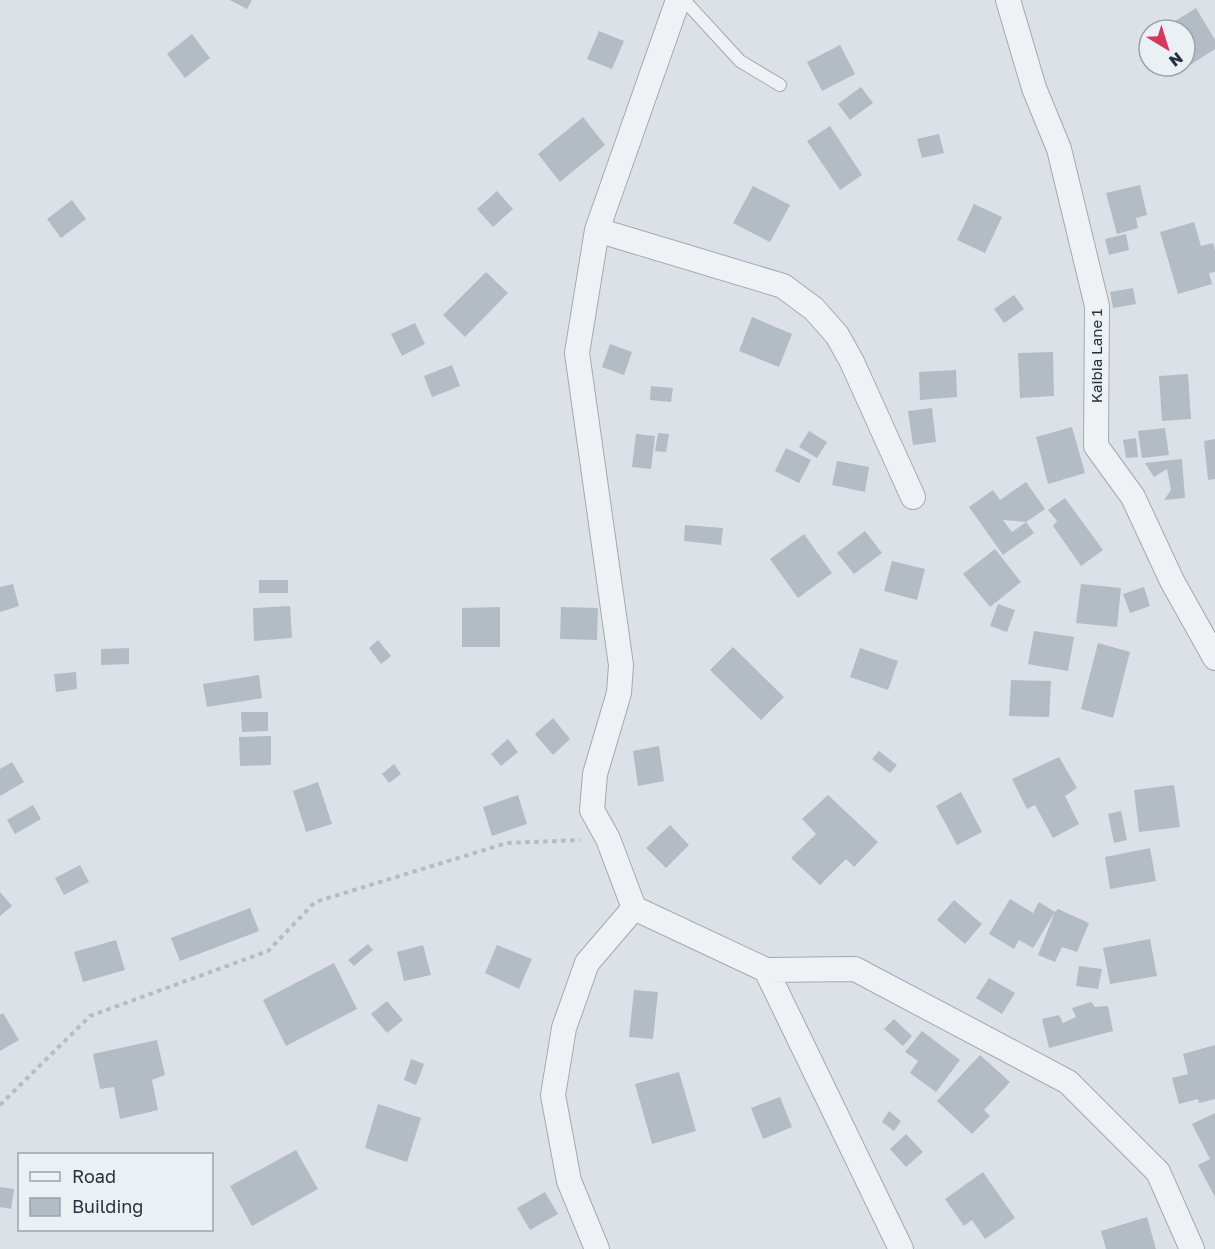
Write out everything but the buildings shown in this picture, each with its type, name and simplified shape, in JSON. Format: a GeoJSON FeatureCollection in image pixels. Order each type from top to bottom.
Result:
{"type":"FeatureCollection","features":[{"type":"Feature","properties":{"kind":"street"},"geometry":{"type":"LineString","coordinates":[[678,0],[597,230],[577,353],[621,665],[618,693],[595,774],[592,810],[608,839],[634,908],[766,970],[855,969],[1068,1082],[1158,1172],[1192,1249]]}},
{"type":"Feature","properties":{"kind":"street","name":"Kaibia Lane 1"},"geometry":{"type":"LineString","coordinates":[[1008,0],[1034,88],[1059,149],[1098,306],[1096,446],[1133,497],[1172,581],[1215,658]]}},
{"type":"Feature","properties":{"kind":"street"},"geometry":{"type":"LineString","coordinates":[[597,230],[783,286],[814,309],[837,335],[852,362],[913,497]]}},
{"type":"Feature","properties":{"kind":"street"},"geometry":{"type":"LineString","coordinates":[[597,1249],[569,1181],[553,1095],[564,1028],[587,963],[634,908]]}},
{"type":"Feature","properties":{"kind":"street"},"geometry":{"type":"LineString","coordinates":[[766,970],[901,1249]]}},
{"type":"Feature","properties":{"kind":"lane"},"geometry":{"type":"LineString","coordinates":[[684,0],[740,61],[780,85]]}},
{"type":"Feature","properties":{"kind":"path"},"geometry":{"type":"LineString","coordinates":[[0,1105],[90,1016],[268,951],[315,902],[507,843],[608,839]]}}]}
